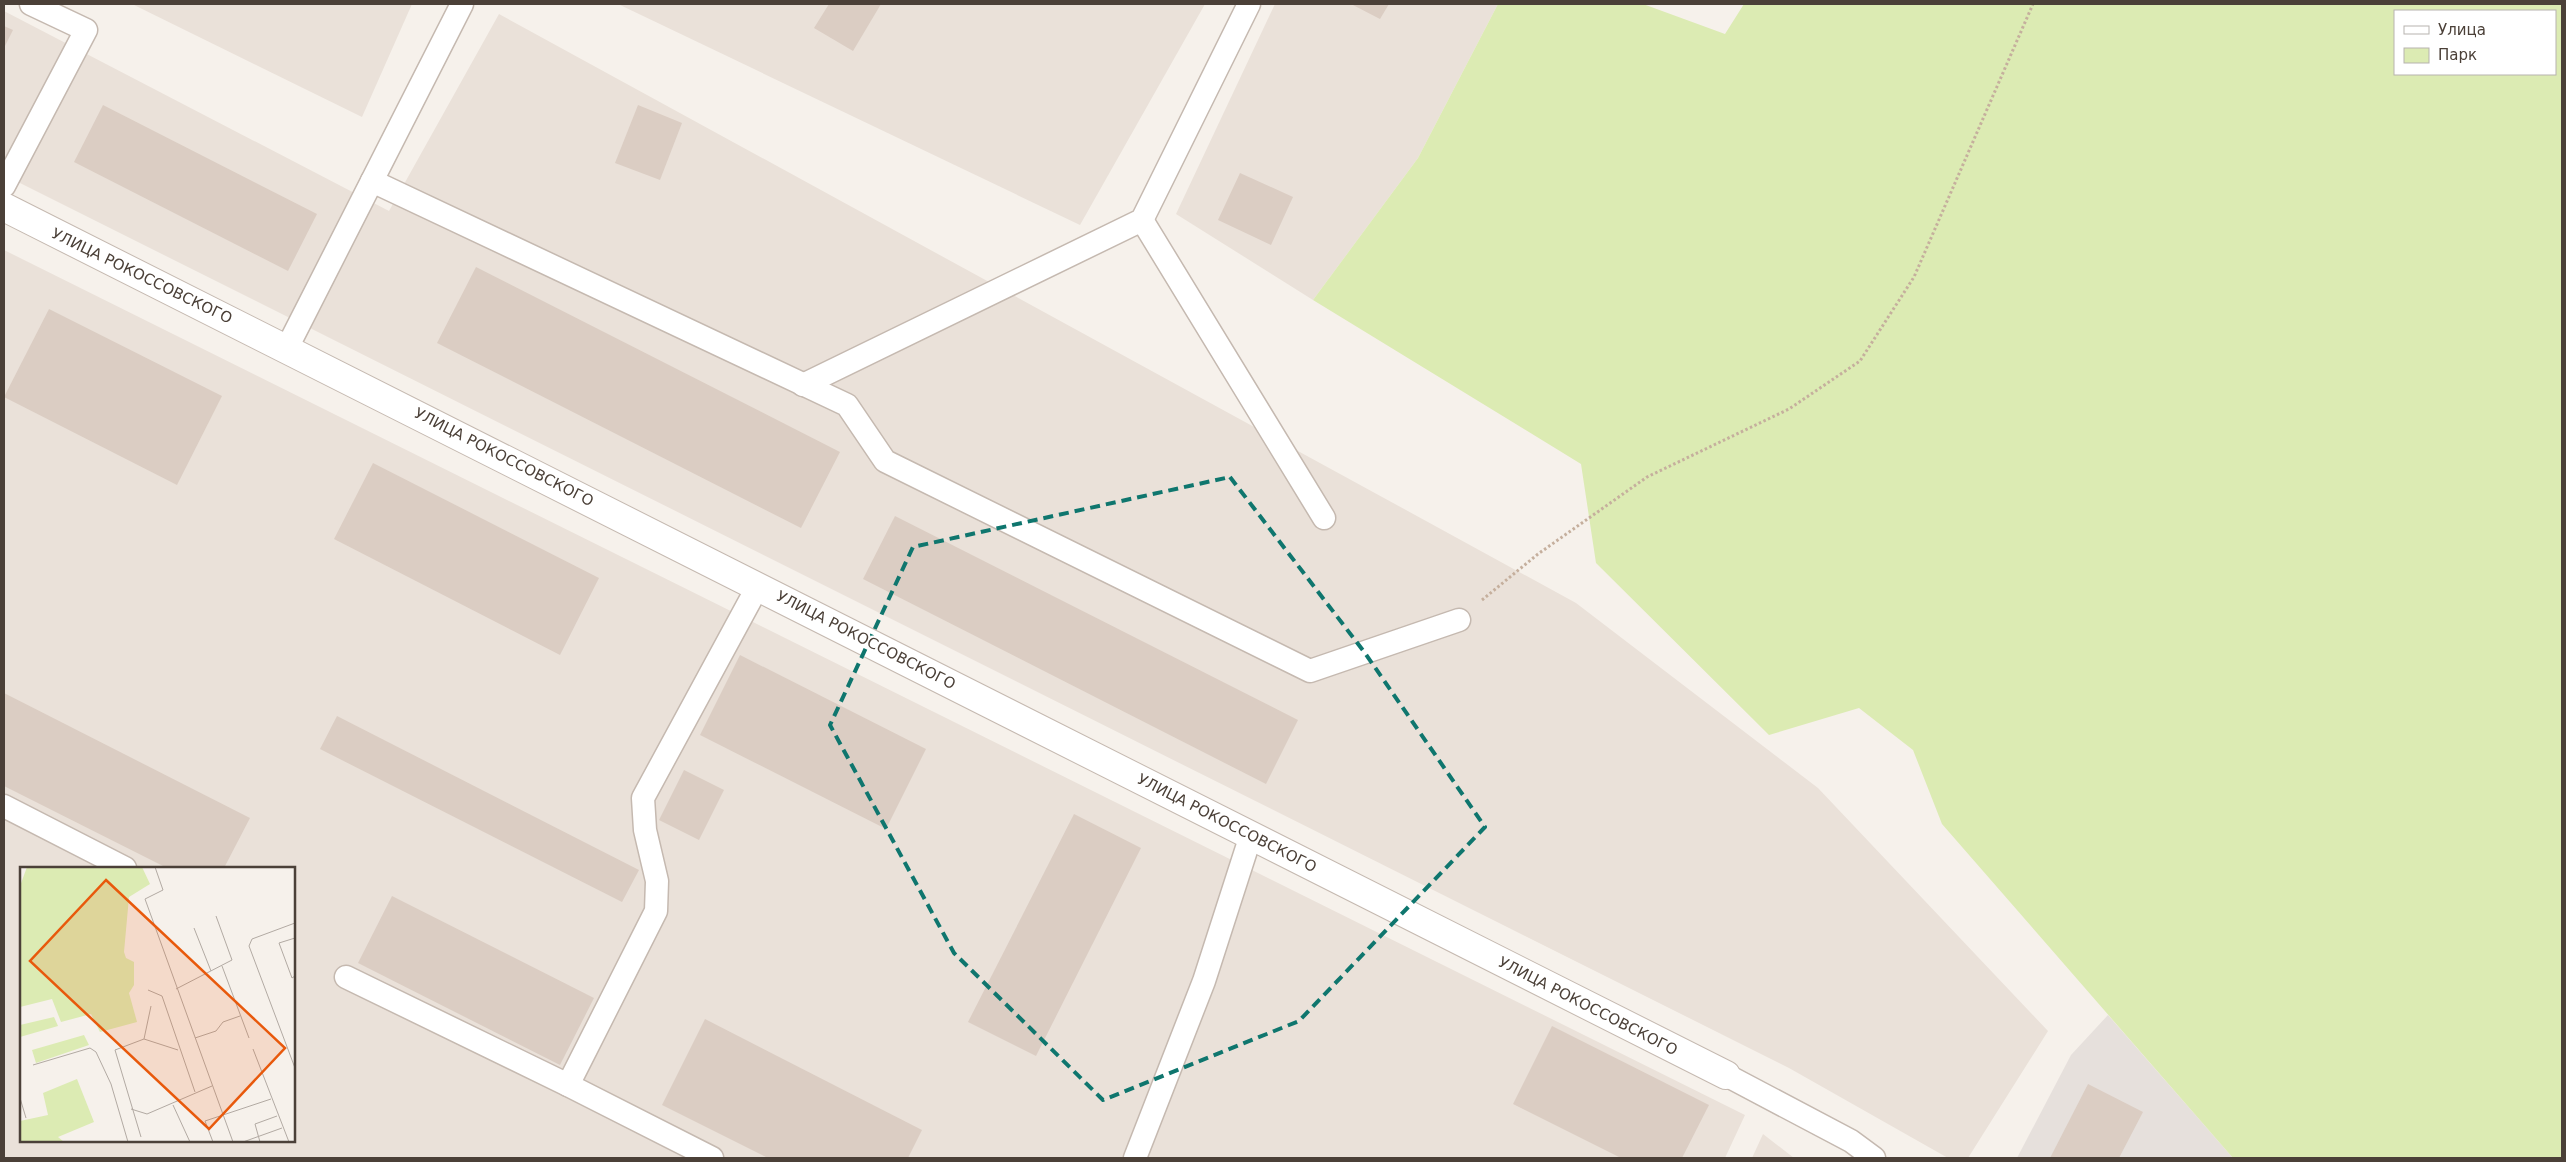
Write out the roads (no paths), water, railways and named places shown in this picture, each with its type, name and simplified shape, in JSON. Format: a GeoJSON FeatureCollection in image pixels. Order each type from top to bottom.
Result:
{"type":"FeatureCollection","features":[{"type":"Feature","properties":{"kind":"street","name":"УЛИЦА РОКОССОВСКОГО"},"geometry":{"type":"LineString","coordinates":[[4,207],[1726,1075]]}},
{"type":"Feature","properties":{"kind":"lane"},"geometry":{"type":"LineString","coordinates":[[4,186],[86,30],[31,4]]}},
{"type":"Feature","properties":{"kind":"lane"},"geometry":{"type":"LineString","coordinates":[[287,348],[462,4]]}},
{"type":"Feature","properties":{"kind":"lane"},"geometry":{"type":"LineString","coordinates":[[804,385],[1142,220],[1249,4]]}},
{"type":"Feature","properties":{"kind":"lane"},"geometry":{"type":"LineString","coordinates":[[372,181],[847,405],[884,460],[1310,671],[1459,620]]}},
{"type":"Feature","properties":{"kind":"lane"},"geometry":{"type":"LineString","coordinates":[[1142,220],[1324,518]]}},
{"type":"Feature","properties":{"kind":"lane"},"geometry":{"type":"LineString","coordinates":[[568,1085],[656,911],[657,881],[646,830],[643,798],[758,586]]}},
{"type":"Feature","properties":{"kind":"lane"},"geometry":{"type":"LineString","coordinates":[[4,806],[123,867]]}},
{"type":"Feature","properties":{"kind":"lane"},"geometry":{"type":"LineString","coordinates":[[1135,1158],[1204,981],[1251,835]]}},
{"type":"Feature","properties":{"kind":"lane"},"geometry":{"type":"LineString","coordinates":[[346,977],[568,1085],[712,1158]]}},
{"type":"Feature","properties":{"kind":"lane"},"geometry":{"type":"LineString","coordinates":[[1726,1075],[1851,1141],[1874,1158]]}}]}
